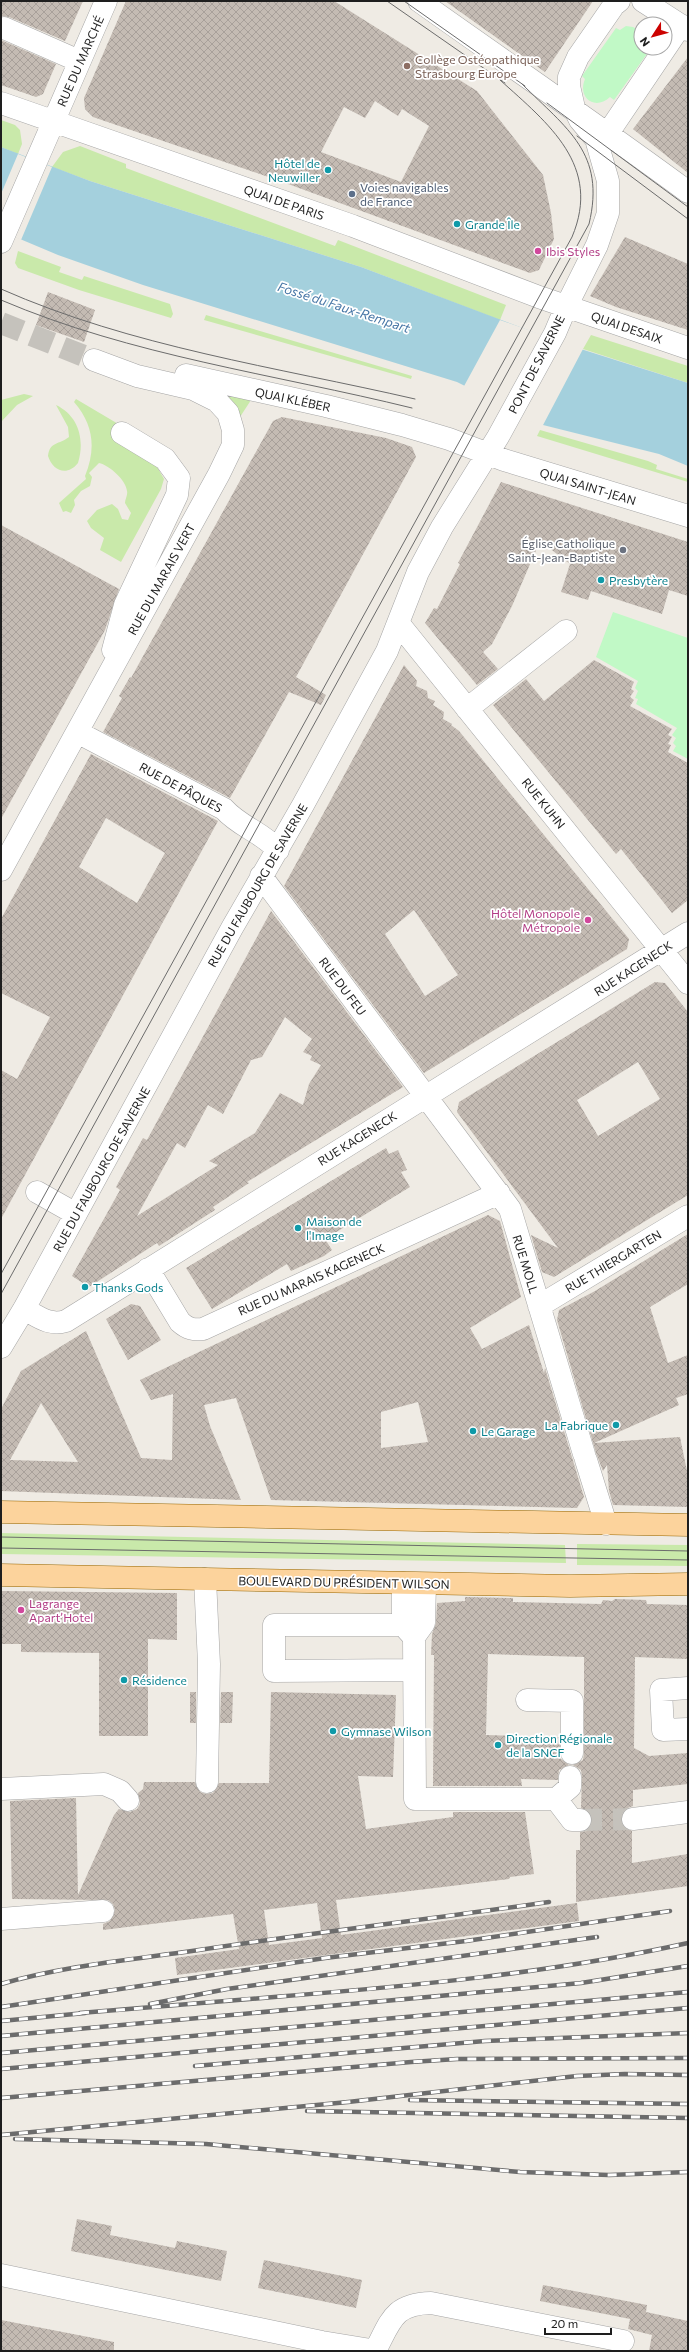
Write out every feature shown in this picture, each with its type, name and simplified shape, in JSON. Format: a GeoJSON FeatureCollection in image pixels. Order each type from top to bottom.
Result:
{"type":"FeatureCollection","features":[{"type":"Feature","properties":{"kind":"main road"},"geometry":{"type":"LineString","coordinates":[[1,1512],[688,1525]]}},
{"type":"Feature","properties":{"kind":"main road","name":"BOULEVARD DU PRÉSIDENT WILSON"},"geometry":{"type":"LineString","coordinates":[[1,1575],[570,1586],[688,1584]]}},
{"type":"Feature","properties":{"kind":"street","name":"RUE DU MARCHÉ"},"geometry":{"type":"LineString","coordinates":[[1,242],[106,1]]}},
{"type":"Feature","properties":{"kind":"street"},"geometry":{"type":"LineString","coordinates":[[420,1],[574,108],[688,192]]}},
{"type":"Feature","properties":{"kind":"street"},"geometry":{"type":"LineString","coordinates":[[574,108],[569,86],[572,68],[614,5],[620,1]]}},
{"type":"Feature","properties":{"kind":"street"},"geometry":{"type":"LineString","coordinates":[[608,133],[684,27],[643,1]]}},
{"type":"Feature","properties":{"kind":"street"},"geometry":{"type":"LineString","coordinates":[[4,28],[80,61]]}},
{"type":"Feature","properties":{"kind":"street","name":"QUAI DE PARIS"},"geometry":{"type":"LineString","coordinates":[[1,103],[353,226],[566,306]]}},
{"type":"Feature","properties":{"kind":"street","name":"PONT DE SAVERNE"},"geometry":{"type":"LineString","coordinates":[[507,421],[552,338],[566,306],[597,245],[608,213],[608,181],[602,155],[596,139],[580,120],[574,108]]}},
{"type":"Feature","properties":{"kind":"street","name":"QUAI DESAIX"},"geometry":{"type":"LineString","coordinates":[[566,306],[688,348]]}},
{"type":"Feature","properties":{"kind":"street","name":"QUAI KLÉBER"},"geometry":{"type":"LineString","coordinates":[[94,360],[136,363],[326,406],[402,425],[488,453]]}},
{"type":"Feature","properties":{"kind":"street","name":"RUE DU MARAIS VERT"},"geometry":{"type":"LineString","coordinates":[[1,870],[220,474],[233,445],[233,430],[228,413],[217,401],[206,394],[137,376],[94,360]]}},
{"type":"Feature","properties":{"kind":"street","name":"RUE DU FAUBOURG DE SAVERNE"},"geometry":{"type":"LineString","coordinates":[[1,1347],[24,1309],[261,876],[278,850],[388,651],[399,624],[406,600],[418,572],[442,527],[507,421]]}},
{"type":"Feature","properties":{"kind":"street"},"geometry":{"type":"LineString","coordinates":[[104,684],[125,606],[177,495],[179,478],[165,459],[122,433]]}},
{"type":"Feature","properties":{"kind":"street","name":"QUAI SAINT-JEAN"},"geometry":{"type":"LineString","coordinates":[[488,453],[504,460],[688,516]]}},
{"type":"Feature","properties":{"kind":"street","name":"RUE KUHN"},"geometry":{"type":"LineString","coordinates":[[399,624],[688,982]]}},
{"type":"Feature","properties":{"kind":"street"},"geometry":{"type":"LineString","coordinates":[[467,709],[566,631]]}},
{"type":"Feature","properties":{"kind":"street","name":"RUE DE PÂQUES"},"geometry":{"type":"LineString","coordinates":[[77,732],[224,809],[234,821],[269,840],[278,850]]}},
{"type":"Feature","properties":{"kind":"street","name":"RUE DU FEU"},"geometry":{"type":"LineString","coordinates":[[261,876],[425,1095]]}},
{"type":"Feature","properties":{"kind":"street","name":"RUE KAGENECK"},"geometry":{"type":"LineString","coordinates":[[24,1309],[46,1321],[56,1324],[61,1322],[688,933]]}},
{"type":"Feature","properties":{"kind":"street","name":"RUE MOLL"},"geometry":{"type":"LineString","coordinates":[[425,1095],[510,1209],[606,1524]]}},
{"type":"Feature","properties":{"kind":"street"},"geometry":{"type":"LineString","coordinates":[[37,1192],[76,1214]]}},
{"type":"Feature","properties":{"kind":"street","name":"RUE DU MARAIS KAGENECK"},"geometry":{"type":"LineString","coordinates":[[148,1269],[180,1322],[186,1327],[194,1330],[203,1329],[499,1193]]}},
{"type":"Feature","properties":{"kind":"street","name":"RUE THIERGARTEN"},"geometry":{"type":"LineString","coordinates":[[539,1306],[688,1216]]}},
{"type":"Feature","properties":{"kind":"street"},"geometry":{"type":"LineString","coordinates":[[205,1579],[208,1635],[209,1783]]}},
{"type":"Feature","properties":{"kind":"street"},"geometry":{"type":"LineString","coordinates":[[403,1583],[414,1670],[415,1800],[556,1799],[570,1787],[570,1777]]}},
{"type":"Feature","properties":{"kind":"street"},"geometry":{"type":"LineString","coordinates":[[414,1670],[274,1671],[274,1625],[408,1631],[424,1623],[425,1584]]}},
{"type":"Feature","properties":{"kind":"street"},"geometry":{"type":"LineString","coordinates":[[688,1688],[661,1690],[663,1730],[688,1729]]}},
{"type":"Feature","properties":{"kind":"street"},"geometry":{"type":"LineString","coordinates":[[527,1700],[572,1701],[572,1752]]}},
{"type":"Feature","properties":{"kind":"street"},"geometry":{"type":"LineString","coordinates":[[1,1789],[104,1784],[120,1791],[128,1800]]}},
{"type":"Feature","properties":{"kind":"street"},"geometry":{"type":"LineString","coordinates":[[556,1799],[572,1820],[580,1820]]}},
{"type":"Feature","properties":{"kind":"street"},"geometry":{"type":"LineString","coordinates":[[633,1819],[688,1812]]}},
{"type":"Feature","properties":{"kind":"street"},"geometry":{"type":"LineString","coordinates":[[1,1919],[103,1911]]}},
{"type":"Feature","properties":{"kind":"street"},"geometry":{"type":"LineString","coordinates":[[1,2275],[322,2342],[376,2351],[393,2316],[414,2304],[431,2303],[623,2341]]}},
{"type":"Feature","properties":{"kind":"green space"},"geometry":{"type":"Polygon","coordinates":[[[626,26],[633,27],[633,56],[645,56],[614,100],[610,97],[599,103],[593,102],[585,97],[583,86],[585,79],[582,76],[616,28],[620,30],[626,26]]]}},
{"type":"Feature","properties":{"kind":"green space"},"geometry":{"type":"Polygon","coordinates":[[[1,120],[15,125],[20,130],[22,144],[18,154],[1,147],[1,120]]]}},
{"type":"Feature","properties":{"kind":"green space"},"geometry":{"type":"Polygon","coordinates":[[[80,146],[126,164],[126,168],[335,246],[338,240],[506,305],[500,320],[361,267],[90,181],[52,167],[63,152],[80,146]]]}},
{"type":"Feature","properties":{"kind":"green space"},"geometry":{"type":"Polygon","coordinates":[[[18,251],[61,267],[59,272],[82,280],[84,276],[170,304],[173,314],[171,318],[79,290],[18,268],[15,263],[18,251]]]}},
{"type":"Feature","properties":{"kind":"green space"},"geometry":{"type":"Polygon","coordinates":[[[206,315],[412,376],[411,379],[204,320],[206,315]]]}},
{"type":"Feature","properties":{"kind":"green space"},"geometry":{"type":"Polygon","coordinates":[[[591,335],[688,366],[688,383],[583,349],[591,335]]]}},
{"type":"Feature","properties":{"kind":"green space"},"geometry":{"type":"Polygon","coordinates":[[[24,394],[33,396],[17,405],[1,422],[1,400],[24,394]]]}},
{"type":"Feature","properties":{"kind":"green space"},"geometry":{"type":"Polygon","coordinates":[[[226,394],[253,397],[238,420],[226,400],[226,394]]]}},
{"type":"Feature","properties":{"kind":"green space"},"geometry":{"type":"Polygon","coordinates":[[[76,399],[125,428],[156,465],[164,479],[161,489],[121,562],[100,550],[104,538],[91,528],[87,521],[97,510],[112,504],[118,509],[122,519],[128,520],[131,513],[125,503],[127,494],[126,487],[124,482],[116,474],[103,464],[99,463],[89,473],[92,477],[90,486],[81,491],[74,500],[75,505],[71,513],[66,511],[63,512],[59,503],[86,479],[85,476],[91,456],[92,447],[89,428],[86,419],[74,402],[76,399]]]}},
{"type":"Feature","properties":{"kind":"green space"},"geometry":{"type":"Polygon","coordinates":[[[56,405],[70,415],[75,422],[80,437],[81,446],[78,463],[70,470],[65,471],[57,469],[53,466],[48,456],[49,451],[53,446],[69,437],[68,427],[56,405]]]}},
{"type":"Feature","properties":{"kind":"green space"},"geometry":{"type":"Polygon","coordinates":[[[540,430],[648,461],[657,465],[656,469],[688,479],[688,482],[537,436],[540,430]]]}},
{"type":"Feature","properties":{"kind":"green space"},"geometry":{"type":"Polygon","coordinates":[[[613,612],[688,638],[688,759],[673,751],[676,746],[673,743],[676,738],[672,735],[677,728],[636,704],[638,699],[635,698],[638,691],[635,688],[638,681],[596,657],[613,612]]]}},
{"type":"Feature","properties":{"kind":"green space"},"geometry":{"type":"Polygon","coordinates":[[[1,1533],[565,1545],[566,1563],[1,1554],[1,1533]]]}},
{"type":"Feature","properties":{"kind":"green space"},"geometry":{"type":"Polygon","coordinates":[[[577,1544],[688,1545],[688,1566],[577,1565],[577,1544]]]}},
{"type":"Feature","properties":{"kind":"water","name":"Fossé du Faux-Rempart"},"geometry":{"type":"Polygon","coordinates":[[[1,147],[90,181],[361,267],[565,344],[688,383],[688,466],[659,454],[543,425],[457,382],[143,285],[58,255],[1,231],[1,147]]]}},
{"type":"Feature","properties":{"kind":"pier"},"geometry":{"type":"Polygon","coordinates":[[[18,154],[52,167],[21,240],[1,231],[1,194],[18,154]]]}},
{"type":"Feature","properties":{"kind":"pier"},"geometry":{"type":"Polygon","coordinates":[[[500,320],[583,349],[542,427],[463,388],[500,320]]]}},
{"type":"Feature","properties":{"kind":"building"},"geometry":{"type":"Polygon","coordinates":[[[1,1],[83,1],[65,41],[9,17],[1,16],[1,1]]]}},
{"type":"Feature","properties":{"kind":"building"},"geometry":{"type":"Polygon","coordinates":[[[126,1],[334,1],[477,91],[543,175],[551,213],[554,239],[539,270],[530,273],[280,181],[93,117],[85,109],[84,98],[126,1]],[[375,101],[365,118],[344,107],[321,152],[401,182],[429,126],[402,109],[398,116],[375,101]]]}},
{"type":"Feature","properties":{"kind":"building"},"geometry":{"type":"Polygon","coordinates":[[[445,1],[593,1],[545,72],[445,1]]]}},
{"type":"Feature","properties":{"kind":"building"},"geometry":{"type":"Polygon","coordinates":[[[1,40],[56,64],[43,94],[36,97],[1,85],[1,40]]]}},
{"type":"Feature","properties":{"kind":"building"},"geometry":{"type":"Polygon","coordinates":[[[688,57],[688,173],[633,129],[688,57]]]}},
{"type":"Feature","properties":{"kind":"building"},"geometry":{"type":"Polygon","coordinates":[[[625,237],[688,264],[688,330],[616,307],[590,296],[625,237]]]}},
{"type":"Feature","properties":{"kind":"building"},"geometry":{"type":"Polygon","coordinates":[[[48,292],[95,310],[84,342],[36,325],[48,292]]]}},
{"type":"Feature","properties":{"kind":"building"},"geometry":{"type":"Polygon","coordinates":[[[282,417],[386,438],[412,447],[416,457],[296,677],[326,695],[321,705],[289,692],[230,798],[103,732],[122,698],[119,696],[130,677],[131,678],[273,421],[282,417]]]}},
{"type":"Feature","properties":{"kind":"building"},"geometry":{"type":"Polygon","coordinates":[[[501,482],[688,542],[688,596],[669,590],[662,614],[591,591],[588,600],[561,592],[570,564],[540,541],[512,606],[492,644],[483,652],[498,669],[477,685],[425,623],[434,608],[437,609],[460,564],[458,563],[501,482]]]}},
{"type":"Feature","properties":{"kind":"building"},"geometry":{"type":"Polygon","coordinates":[[[1,525],[119,589],[105,630],[1,819],[1,525]]]}},
{"type":"Feature","properties":{"kind":"building"},"geometry":{"type":"Polygon","coordinates":[[[594,660],[634,682],[631,689],[634,691],[630,697],[634,700],[630,706],[672,729],[668,735],[672,737],[668,744],[671,745],[668,752],[688,763],[688,900],[672,913],[621,849],[616,854],[493,705],[526,679],[544,701],[594,660]]]}},
{"type":"Feature","properties":{"kind":"building"},"geometry":{"type":"Polygon","coordinates":[[[404,665],[417,681],[416,686],[427,691],[428,698],[435,701],[433,705],[444,712],[443,719],[452,724],[451,725],[459,731],[629,939],[627,949],[424,1073],[284,886],[404,665]],[[414,910],[385,934],[425,996],[458,975],[414,910]]]}},
{"type":"Feature","properties":{"kind":"building"},"geometry":{"type":"Polygon","coordinates":[[[91,754],[218,821],[1,1219],[1,1070],[17,1079],[50,1017],[1,993],[1,919],[91,754]],[[106,818],[79,867],[137,903],[165,853],[106,818]]]}},
{"type":"Feature","properties":{"kind":"building"},"geometry":{"type":"Polygon","coordinates":[[[271,911],[403,1087],[247,1182],[249,1183],[213,1207],[215,1210],[159,1246],[157,1243],[89,1287],[72,1276],[120,1190],[116,1187],[143,1138],[147,1140],[271,911]],[[285,1017],[262,1057],[251,1060],[223,1114],[208,1105],[185,1148],[177,1143],[137,1216],[218,1165],[209,1161],[255,1133],[280,1093],[303,1105],[309,1084],[321,1065],[310,1060],[312,1056],[303,1052],[312,1039],[285,1017]]]}},
{"type":"Feature","properties":{"kind":"building"},"geometry":{"type":"Polygon","coordinates":[[[655,982],[665,983],[688,1012],[688,1195],[554,1277],[542,1272],[531,1235],[558,1248],[457,1112],[459,1102],[655,982]],[[638,1062],[577,1100],[598,1136],[660,1099],[638,1062]]]}},
{"type":"Feature","properties":{"kind":"building","name":"Maison de l'Image"},"geometry":{"type":"Polygon","coordinates":[[[386,1148],[389,1154],[398,1150],[407,1170],[401,1172],[410,1187],[325,1239],[332,1250],[324,1256],[291,1271],[287,1264],[212,1309],[186,1268],[386,1148]]]}},
{"type":"Feature","properties":{"kind":"building"},"geometry":{"type":"Polygon","coordinates":[[[488,1215],[500,1221],[521,1297],[470,1328],[482,1349],[529,1325],[544,1373],[545,1368],[584,1497],[577,1508],[271,1500],[236,1398],[204,1405],[210,1426],[241,1500],[1,1491],[1,1409],[21,1371],[86,1331],[141,1458],[172,1460],[173,1394],[151,1400],[140,1380],[488,1215]],[[418,1402],[381,1412],[381,1448],[428,1442],[418,1402]],[[41,1403],[10,1460],[78,1462],[41,1403]]]}},
{"type":"Feature","properties":{"kind":"building"},"geometry":{"type":"Polygon","coordinates":[[[688,1234],[688,1284],[650,1307],[668,1363],[688,1355],[688,1394],[676,1398],[679,1405],[594,1443],[680,1437],[688,1476],[688,1507],[613,1505],[609,1491],[607,1465],[603,1471],[596,1453],[557,1320],[559,1310],[595,1291],[688,1234]]]}},
{"type":"Feature","properties":{"kind":"building"},"geometry":{"type":"Polygon","coordinates":[[[131,1304],[140,1306],[161,1340],[128,1360],[106,1319],[131,1304]]]}},
{"type":"Feature","properties":{"kind":"building","name":"Résidence"},"geometry":{"type":"Polygon","coordinates":[[[1,1591],[177,1593],[177,1640],[148,1639],[148,1736],[99,1736],[99,1653],[21,1652],[21,1644],[1,1644],[1,1591]]]}},
{"type":"Feature","properties":{"kind":"building","name":"Direction Régionale de la SNCF"},"geometry":{"type":"Polygon","coordinates":[[[465,1597],[513,1598],[513,1602],[601,1604],[603,1600],[646,1600],[647,1604],[688,1605],[688,1659],[635,1657],[634,1748],[649,1756],[688,1753],[688,1784],[633,1790],[633,1806],[625,1809],[621,1820],[623,1827],[632,1831],[632,1863],[688,1854],[688,1886],[576,1902],[576,1850],[580,1850],[580,1832],[587,1831],[592,1820],[591,1813],[581,1808],[581,1770],[573,1765],[583,1760],[584,1753],[584,1657],[488,1654],[486,1735],[560,1737],[561,1759],[569,1765],[559,1770],[558,1780],[521,1779],[522,1786],[433,1786],[434,1655],[431,1655],[432,1634],[436,1623],[437,1603],[465,1601],[465,1597]]]}},
{"type":"Feature","properties":{"kind":"building"},"geometry":{"type":"Polygon","coordinates":[[[190,1692],[196,1692],[196,1723],[190,1723],[190,1692]]]}},
{"type":"Feature","properties":{"kind":"building"},"geometry":{"type":"Polygon","coordinates":[[[221,1692],[233,1692],[232,1723],[220,1723],[221,1692]]]}},
{"type":"Feature","properties":{"kind":"building"},"geometry":{"type":"Polygon","coordinates":[[[271,1692],[396,1695],[393,1777],[358,1776],[366,1829],[453,1817],[453,1812],[525,1812],[534,1874],[510,1877],[509,1879],[336,1900],[341,1935],[577,1903],[579,1921],[177,1975],[175,1958],[239,1949],[233,1914],[103,1930],[103,1924],[110,1921],[115,1910],[113,1904],[108,1900],[12,1899],[10,1801],[76,1798],[78,1895],[114,1815],[119,1809],[130,1812],[137,1809],[140,1804],[138,1793],[143,1789],[144,1782],[195,1782],[200,1792],[206,1794],[213,1793],[219,1783],[269,1783],[271,1692]],[[317,1903],[264,1910],[269,1945],[322,1938],[317,1903]]]}},
{"type":"Feature","properties":{"kind":"building"},"geometry":{"type":"Polygon","coordinates":[[[77,2219],[112,2226],[110,2235],[175,2248],[177,2241],[227,2251],[221,2281],[71,2251],[77,2219]]]}},
{"type":"Feature","properties":{"kind":"building"},"geometry":{"type":"Polygon","coordinates":[[[264,2260],[362,2280],[356,2308],[258,2288],[264,2260]]]}},
{"type":"Feature","properties":{"kind":"building"},"geometry":{"type":"Polygon","coordinates":[[[543,2285],[647,2305],[646,2312],[688,2321],[688,2351],[649,2351],[652,2335],[628,2329],[630,2319],[540,2301],[543,2285]]]}},
{"type":"Feature","properties":{"kind":"building"},"geometry":{"type":"Polygon","coordinates":[[[1,2320],[114,2342],[114,2351],[1,2351],[1,2320]]]}},
{"type":"Feature","properties":{"kind":"tunnel"},"geometry":{"type":"LineString","coordinates":[[1,323],[94,360]]}},
{"type":"Feature","properties":{"kind":"tunnel"},"geometry":{"type":"LineString","coordinates":[[580,1820],[633,1819]]}},
{"type":"Feature","properties":{"kind":"tram line"},"geometry":{"type":"LineString","coordinates":[[387,1],[505,83]]}},
{"type":"Feature","properties":{"kind":"tram line"},"geometry":{"type":"LineString","coordinates":[[404,1],[525,86]]}},
{"type":"Feature","properties":{"kind":"tram line"},"geometry":{"type":"LineString","coordinates":[[1,1274],[572,237],[580,212],[580,189],[575,168],[566,148],[536,113],[500,80]]}},
{"type":"Feature","properties":{"kind":"tram line"},"geometry":{"type":"LineString","coordinates":[[1,1294],[589,224],[593,199],[592,178],[587,160],[579,144],[567,129],[522,84]]}},
{"type":"Feature","properties":{"kind":"tram line"},"geometry":{"type":"LineString","coordinates":[[547,103],[688,207]]}},
{"type":"Feature","properties":{"kind":"tram line"},"geometry":{"type":"LineString","coordinates":[[577,136],[688,219]]}},
{"type":"Feature","properties":{"kind":"tram line"},"geometry":{"type":"LineString","coordinates":[[1,289],[51,309],[101,326],[153,341],[205,354],[415,399]]}},
{"type":"Feature","properties":{"kind":"tram line"},"geometry":{"type":"LineString","coordinates":[[1,300],[101,336],[152,350],[412,408]]}},
{"type":"Feature","properties":{"kind":"tram line"},"geometry":{"type":"LineString","coordinates":[[1,1537],[688,1551]]}},
{"type":"Feature","properties":{"kind":"tram line"},"geometry":{"type":"LineString","coordinates":[[1,1548],[688,1560]]}},
{"type":"Feature","properties":{"kind":"railway"},"geometry":{"type":"LineString","coordinates":[[1,1984],[96,1964],[549,1902]]}},
{"type":"Feature","properties":{"kind":"railway"},"geometry":{"type":"LineString","coordinates":[[1,2007],[325,1958],[466,1941],[670,1911]]}},
{"type":"Feature","properties":{"kind":"railway"},"geometry":{"type":"LineString","coordinates":[[150,2004],[227,1989],[597,1937]]}},
{"type":"Feature","properties":{"kind":"railway"},"geometry":{"type":"LineString","coordinates":[[80,2013],[430,1983],[585,1963],[688,1943]]}},
{"type":"Feature","properties":{"kind":"railway"},"geometry":{"type":"LineString","coordinates":[[1,2036],[581,1983],[688,1966]]}},
{"type":"Feature","properties":{"kind":"railway"},"geometry":{"type":"LineString","coordinates":[[1,2053],[688,1992]]}},
{"type":"Feature","properties":{"kind":"railway"},"geometry":{"type":"LineString","coordinates":[[1,2069],[688,2008]]}},
{"type":"Feature","properties":{"kind":"railway"},"geometry":{"type":"LineString","coordinates":[[1,2021],[85,2013]]}},
{"type":"Feature","properties":{"kind":"railway"},"geometry":{"type":"LineString","coordinates":[[195,2066],[485,2041],[688,2033]]}},
{"type":"Feature","properties":{"kind":"railway"},"geometry":{"type":"LineString","coordinates":[[1,2098],[457,2059],[688,2058]]}},
{"type":"Feature","properties":{"kind":"railway"},"geometry":{"type":"LineString","coordinates":[[1,2135],[348,2102],[577,2076],[625,2074],[688,2075]]}},
{"type":"Feature","properties":{"kind":"railway"},"geometry":{"type":"LineString","coordinates":[[410,2100],[688,2104]]}},
{"type":"Feature","properties":{"kind":"railway"},"geometry":{"type":"LineString","coordinates":[[307,2111],[688,2118]]}},
{"type":"Feature","properties":{"kind":"railway"},"geometry":{"type":"LineString","coordinates":[[15,2139],[206,2144],[520,2172],[609,2175],[688,2172]]}},
{"type":"Feature","properties":{"kind":"place","name":"Collège Ostéopathique Strasbourg Europe"},"geometry":{"type":"Point","coordinates":[407,66]}},
{"type":"Feature","properties":{"kind":"place","name":"Hôtel de Neuwiller"},"geometry":{"type":"Point","coordinates":[328,170]}},
{"type":"Feature","properties":{"kind":"place","name":"Voies navigables de France"},"geometry":{"type":"Point","coordinates":[352,194]}},
{"type":"Feature","properties":{"kind":"place","name":"Grande Île"},"geometry":{"type":"Point","coordinates":[457,224]}},
{"type":"Feature","properties":{"kind":"place","name":"Ibis Styles"},"geometry":{"type":"Point","coordinates":[538,251]}},
{"type":"Feature","properties":{"kind":"place","name":"Église Catholique Saint-Jean-Baptiste"},"geometry":{"type":"Point","coordinates":[623,550]}},
{"type":"Feature","properties":{"kind":"place","name":"Presbytère"},"geometry":{"type":"Point","coordinates":[601,580]}},
{"type":"Feature","properties":{"kind":"place","name":"Hôtel Monopole Métropole"},"geometry":{"type":"Point","coordinates":[588,920]}},
{"type":"Feature","properties":{"kind":"place","name":"Maison de l'Image"},"geometry":{"type":"Point","coordinates":[298,1228]}},
{"type":"Feature","properties":{"kind":"place","name":"Thanks Gods"},"geometry":{"type":"Point","coordinates":[85,1287]}},
{"type":"Feature","properties":{"kind":"place","name":"La Fabrique"},"geometry":{"type":"Point","coordinates":[616,1425]}},
{"type":"Feature","properties":{"kind":"place","name":"Le Garage"},"geometry":{"type":"Point","coordinates":[473,1431]}},
{"type":"Feature","properties":{"kind":"place","name":"Lagrange Apart’Hotel"},"geometry":{"type":"Point","coordinates":[21,1610]}},
{"type":"Feature","properties":{"kind":"place","name":"Résidence"},"geometry":{"type":"Point","coordinates":[124,1680]}},
{"type":"Feature","properties":{"kind":"place","name":"Gymnase Wilson"},"geometry":{"type":"Point","coordinates":[333,1731]}},
{"type":"Feature","properties":{"kind":"place","name":"Direction Régionale de la SNCF"},"geometry":{"type":"Point","coordinates":[498,1745]}}]}
